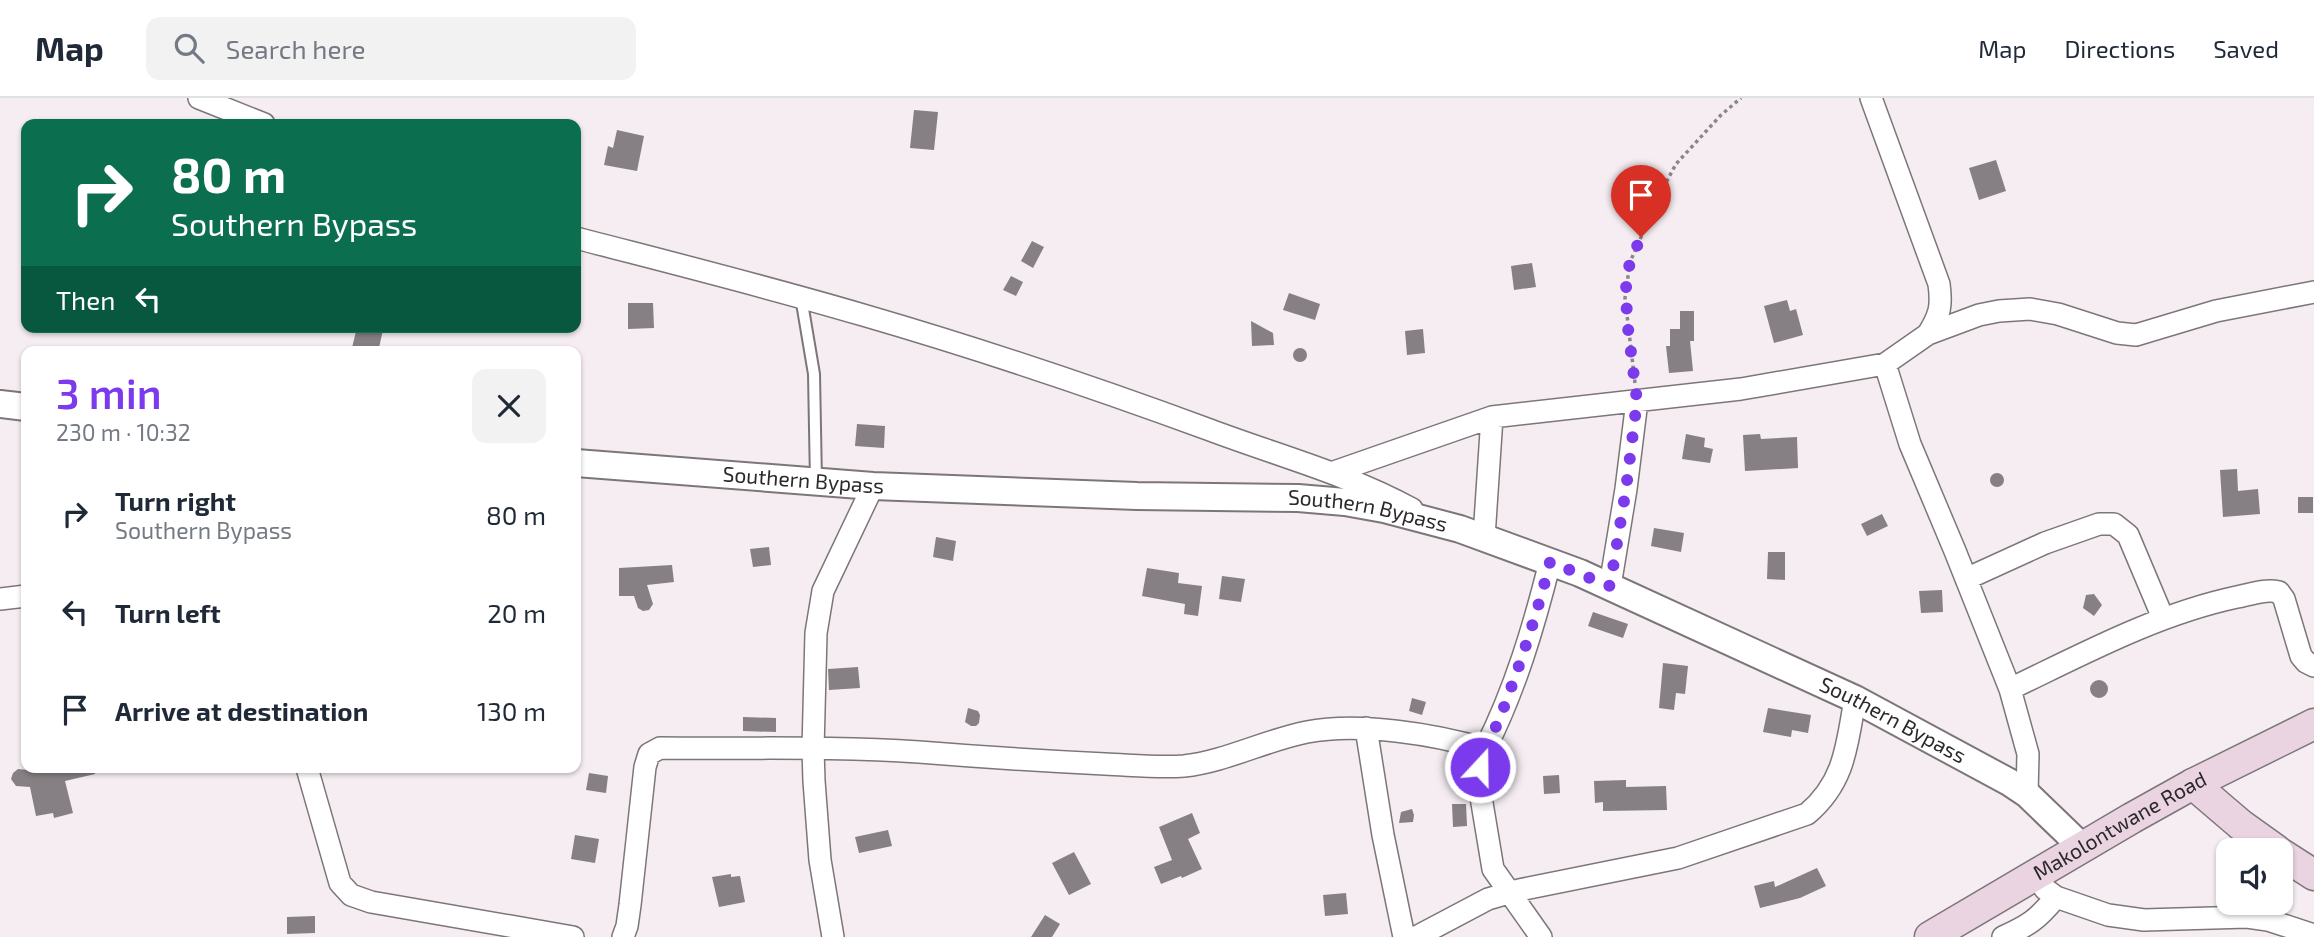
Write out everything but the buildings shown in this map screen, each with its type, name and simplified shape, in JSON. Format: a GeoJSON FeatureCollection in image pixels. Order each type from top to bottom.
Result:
{"type":"FeatureCollection","features":[{"type":"Feature","properties":{"kind":"main road","name":"Makolontwane Road"},"geometry":{"type":"LineString","coordinates":[[1930,937],[2081,846],[2314,724]]}},
{"type":"Feature","properties":{"kind":"main road"},"geometry":{"type":"LineString","coordinates":[[2193,785],[2259,838]]}},
{"type":"Feature","properties":{"kind":"main road"},"geometry":{"type":"LineString","coordinates":[[2293,861],[2314,875]]}},
{"type":"Feature","properties":{"kind":"street"},"geometry":{"type":"LineString","coordinates":[[199,98],[252,119]]}},
{"type":"Feature","properties":{"kind":"street"},"geometry":{"type":"LineString","coordinates":[[1871,98],[1938,284],[1941,300],[1939,318],[1928,334]]}},
{"type":"Feature","properties":{"kind":"street"},"geometry":{"type":"LineString","coordinates":[[581,239],[801,297],[1031,367],[1334,472],[1433,521]]}},
{"type":"Feature","properties":{"kind":"street"},"geometry":{"type":"LineString","coordinates":[[1334,472],[1492,416],[1789,382],[1885,365],[1928,334],[1979,315],[1999,311],[2030,309],[2058,314],[2117,333],[2136,335],[2216,311],[2314,292]]}},
{"type":"Feature","properties":{"kind":"street"},"geometry":{"type":"LineString","coordinates":[[1885,365],[1910,444],[2010,689],[2028,754],[2027,794]]}},
{"type":"Feature","properties":{"kind":"street"},"geometry":{"type":"LineString","coordinates":[[1610,586],[1637,401]]}},
{"type":"Feature","properties":{"kind":"street"},"geometry":{"type":"LineString","coordinates":[[0,404],[21,406]]}},
{"type":"Feature","properties":{"kind":"street"},"geometry":{"type":"LineString","coordinates":[[1484,537],[1492,416]]}},
{"type":"Feature","properties":{"kind":"street","name":"Southern Bypass"},"geometry":{"type":"LineString","coordinates":[[581,463],[873,486],[1137,496],[1298,498],[1345,502],[1433,521],[1484,537],[1610,586],[1855,699],[2010,782],[2027,794],[2081,846]]}},
{"type":"Feature","properties":{"kind":"street"},"geometry":{"type":"LineString","coordinates":[[833,937],[820,860],[813,749],[816,633],[823,591],[873,486]]}},
{"type":"Feature","properties":{"kind":"street"},"geometry":{"type":"LineString","coordinates":[[1966,579],[2045,543],[2099,524],[2114,524],[2128,535],[2163,618]]}},
{"type":"Feature","properties":{"kind":"street"},"geometry":{"type":"LineString","coordinates":[[1541,937],[1493,869],[1480,791],[1480,767],[1527,646],[1550,562]]}},
{"type":"Feature","properties":{"kind":"street"},"geometry":{"type":"LineString","coordinates":[[2010,689],[2163,618],[2213,602],[2269,590],[2279,592],[2284,599],[2301,656],[2314,666]]}},
{"type":"Feature","properties":{"kind":"street"},"geometry":{"type":"LineString","coordinates":[[0,599],[21,597]]}},
{"type":"Feature","properties":{"kind":"street"},"geometry":{"type":"LineString","coordinates":[[1416,937],[1488,900],[1511,892],[1678,858],[1807,814],[1831,788],[1841,769],[1855,699]]}},
{"type":"Feature","properties":{"kind":"street"},"geometry":{"type":"LineString","coordinates":[[1366,728],[1383,835],[1404,937]]}},
{"type":"Feature","properties":{"kind":"street"},"geometry":{"type":"LineString","coordinates":[[623,937],[630,905],[645,767],[649,754],[660,748],[917,752],[1015,760],[1184,766],[1212,761],[1306,732],[1366,728],[1464,743],[1485,749]]}},
{"type":"Feature","properties":{"kind":"street"},"geometry":{"type":"LineString","coordinates":[[308,773],[340,883],[351,895],[371,902],[573,937]]}},
{"type":"Feature","properties":{"kind":"street"},"geometry":{"type":"LineString","coordinates":[[2036,873],[2045,889],[2056,898],[2108,915],[2144,920],[2247,917],[2268,920],[2314,934]]}},
{"type":"Feature","properties":{"kind":"street"},"geometry":{"type":"LineString","coordinates":[[2003,937],[2030,925],[2056,898]]}},
{"type":"Feature","properties":{"kind":"lane"},"geometry":{"type":"LineString","coordinates":[[801,297],[814,374],[816,482]]}},
{"type":"Feature","properties":{"kind":"path"},"geometry":{"type":"LineString","coordinates":[[1637,401],[1625,298],[1630,262],[1676,164],[1721,115],[1741,98]]}},
{"type":"Feature","properties":{"kind":"route"},"geometry":{"type":"LineString","coordinates":[[1480,767],[1527,646],[1550,562],[1610,586],[1637,401],[1627,320],[1626,282],[1630,262],[1641,237]]}}]}
